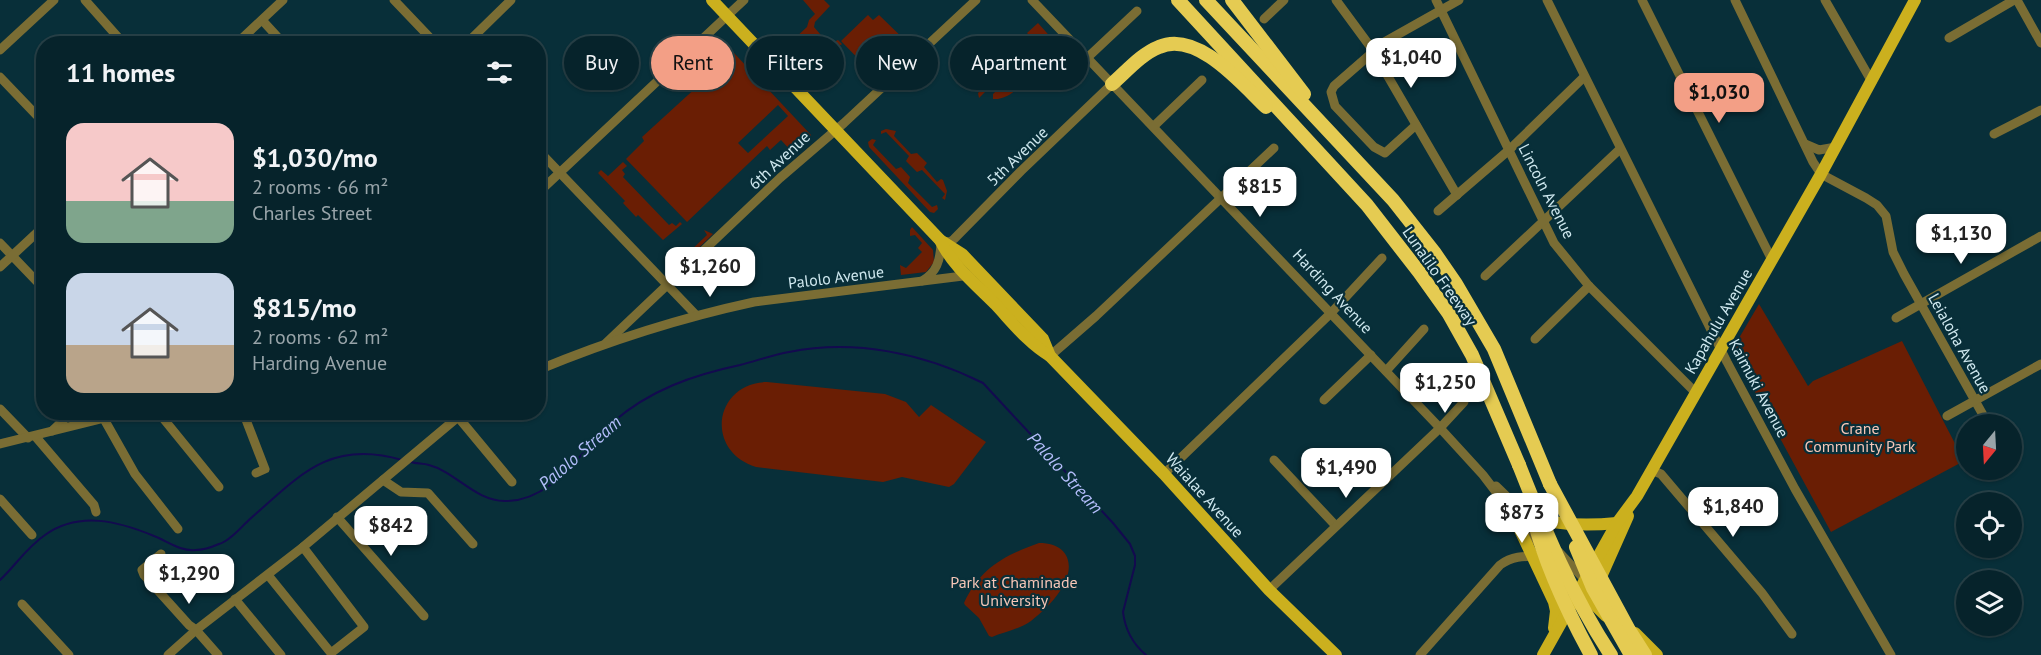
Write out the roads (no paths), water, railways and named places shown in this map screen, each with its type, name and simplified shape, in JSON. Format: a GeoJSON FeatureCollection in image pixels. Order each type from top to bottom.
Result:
{"type":"FeatureCollection","features":[{"type":"Feature","properties":{"kind":"highway","name":"Lunalilo Freeway"},"geometry":{"type":"LineString","coordinates":[[1178,0],[1388,229],[1449,314],[1482,377],[1563,568],[1590,621],[1611,655]]}},
{"type":"Feature","properties":{"kind":"highway","name":"Lunalilo Freeway"},"geometry":{"type":"LineString","coordinates":[[1206,0],[1414,224],[1456,284],[1494,350],[1593,588],[1631,655]]}},
{"type":"Feature","properties":{"kind":"highway"},"geometry":{"type":"LineString","coordinates":[[1232,0],[1342,146]]}},
{"type":"Feature","properties":{"kind":"highway"},"geometry":{"type":"LineString","coordinates":[[1112,84],[1140,59],[1159,46],[1173,44],[1195,48],[1227,70],[1349,185]]}},
{"type":"Feature","properties":{"kind":"highway"},"geometry":{"type":"LineString","coordinates":[[1519,465],[1539,543],[1568,614],[1591,655]]}},
{"type":"Feature","properties":{"kind":"highway"},"geometry":{"type":"LineString","coordinates":[[1550,484],[1644,655]]}},
{"type":"Feature","properties":{"kind":"main road","name":"Waialae Avenue"},"geometry":{"type":"LineString","coordinates":[[712,0],[941,242],[949,256],[967,275],[1036,347],[1050,356],[1164,474],[1269,590],[1336,655]]}},
{"type":"Feature","properties":{"kind":"main road","name":"Kapahulu Avenue"},"geometry":{"type":"LineString","coordinates":[[1543,654],[1588,583],[1617,524],[1636,496],[1721,350],[1836,147],[1915,0]]}},
{"type":"Feature","properties":{"kind":"main road","name":"Waialae Avenue"},"geometry":{"type":"LineString","coordinates":[[941,242],[962,254],[1029,324],[1044,341],[1050,356]]}},
{"type":"Feature","properties":{"kind":"main road"},"geometry":{"type":"LineString","coordinates":[[1636,496],[1618,541],[1588,583],[1657,655]]}},
{"type":"Feature","properties":{"kind":"main road"},"geometry":{"type":"LineString","coordinates":[[1512,513],[1554,602],[1556,611],[1553,636]]}},
{"type":"Feature","properties":{"kind":"main road"},"geometry":{"type":"LineString","coordinates":[[1526,515],[1548,522],[1617,524]]}},
{"type":"Feature","properties":{"kind":"main road","name":"Harding Avenue"},"geometry":{"type":"LineString","coordinates":[[1588,583],[1644,655]]}},
{"type":"Feature","properties":{"kind":"street"},"geometry":{"type":"LineString","coordinates":[[0,50],[54,0]]}},
{"type":"Feature","properties":{"kind":"street"},"geometry":{"type":"LineString","coordinates":[[85,0],[117,36]]}},
{"type":"Feature","properties":{"kind":"street"},"geometry":{"type":"LineString","coordinates":[[245,36],[283,0]]}},
{"type":"Feature","properties":{"kind":"street"},"geometry":{"type":"LineString","coordinates":[[394,0],[428,36]]}},
{"type":"Feature","properties":{"kind":"street"},"geometry":{"type":"LineString","coordinates":[[474,36],[511,0]]}},
{"type":"Feature","properties":{"kind":"street"},"geometry":{"type":"LineString","coordinates":[[546,185],[744,0]]}},
{"type":"Feature","properties":{"kind":"street","name":"6th Avenue"},"geometry":{"type":"LineString","coordinates":[[604,345],[780,178],[976,0]]}},
{"type":"Feature","properties":{"kind":"street","name":"Harding Avenue"},"geometry":{"type":"LineString","coordinates":[[1032,0],[1066,36]]}},
{"type":"Feature","properties":{"kind":"street"},"geometry":{"type":"LineString","coordinates":[[1264,20],[1284,0]]}},
{"type":"Feature","properties":{"kind":"street"},"geometry":{"type":"LineString","coordinates":[[1336,0],[1373,51],[1456,195]]}},
{"type":"Feature","properties":{"kind":"street","name":"Lincoln Avenue"},"geometry":{"type":"LineString","coordinates":[[1436,0],[1545,220],[1554,243],[1589,286],[1696,393]]}},
{"type":"Feature","properties":{"kind":"street"},"geometry":{"type":"LineString","coordinates":[[1416,125],[1385,153],[1377,150],[1335,106],[1331,96],[1334,86],[1373,51],[1459,0]]}},
{"type":"Feature","properties":{"kind":"street","name":"Kaimuki Avenue"},"geometry":{"type":"LineString","coordinates":[[1547,0],[1721,350],[1795,489],[1891,655]]}},
{"type":"Feature","properties":{"kind":"street"},"geometry":{"type":"LineString","coordinates":[[1642,0],[1772,260]]}},
{"type":"Feature","properties":{"kind":"street"},"geometry":{"type":"LineString","coordinates":[[1735,0],[1821,174]]}},
{"type":"Feature","properties":{"kind":"street"},"geometry":{"type":"LineString","coordinates":[[1825,0],[1872,82]]}},
{"type":"Feature","properties":{"kind":"street"},"geometry":{"type":"LineString","coordinates":[[1949,38],[2015,0],[2041,43]]}},
{"type":"Feature","properties":{"kind":"street"},"geometry":{"type":"LineString","coordinates":[[1088,57],[1137,11]]}},
{"type":"Feature","properties":{"kind":"street"},"geometry":{"type":"LineString","coordinates":[[262,20],[277,36]]}},
{"type":"Feature","properties":{"kind":"street","name":"Harding Avenue"},"geometry":{"type":"LineString","coordinates":[[1088,59],[1440,428],[1483,475],[1512,513],[1552,558],[1588,583]]}},
{"type":"Feature","properties":{"kind":"street"},"geometry":{"type":"LineString","coordinates":[[0,77],[36,115]]}},
{"type":"Feature","properties":{"kind":"street"},"geometry":{"type":"LineString","coordinates":[[1438,212],[1509,150],[1584,77]]}},
{"type":"Feature","properties":{"kind":"street"},"geometry":{"type":"LineString","coordinates":[[1154,126],[1202,80]]}},
{"type":"Feature","properties":{"kind":"street","name":"5th Avenue"},"geometry":{"type":"LineString","coordinates":[[941,242],[950,242],[954,239],[1112,84]]}},
{"type":"Feature","properties":{"kind":"street"},"geometry":{"type":"LineString","coordinates":[[1994,134],[2041,110]]}},
{"type":"Feature","properties":{"kind":"street"},"geometry":{"type":"LineString","coordinates":[[1805,144],[1819,150],[1836,147]]}},
{"type":"Feature","properties":{"kind":"street"},"geometry":{"type":"LineString","coordinates":[[1050,356],[1096,316],[1274,148]]}},
{"type":"Feature","properties":{"kind":"street"},"geometry":{"type":"LineString","coordinates":[[1485,276],[1620,149]]}},
{"type":"Feature","properties":{"kind":"street"},"geometry":{"type":"LineString","coordinates":[[546,158],[696,315]]}},
{"type":"Feature","properties":{"kind":"street","name":"Leialoha Avenue"},"geometry":{"type":"LineString","coordinates":[[1821,174],[1877,205],[1886,216],[1893,252],[1983,414]]}},
{"type":"Feature","properties":{"kind":"street"},"geometry":{"type":"LineString","coordinates":[[0,267],[36,234]]}},
{"type":"Feature","properties":{"kind":"street"},"geometry":{"type":"LineString","coordinates":[[1896,318],[2041,236]]}},
{"type":"Feature","properties":{"kind":"street"},"geometry":{"type":"LineString","coordinates":[[917,283],[934,271],[939,262],[941,242]]}},
{"type":"Feature","properties":{"kind":"street"},"geometry":{"type":"LineString","coordinates":[[0,243],[36,281]]}},
{"type":"Feature","properties":{"kind":"street"},"geometry":{"type":"LineString","coordinates":[[1164,474],[1331,313],[1382,258]]}},
{"type":"Feature","properties":{"kind":"street"},"geometry":{"type":"LineString","coordinates":[[967,275],[976,278],[1011,314],[1029,324]]}},
{"type":"Feature","properties":{"kind":"street","name":"Palolo Avenue"},"geometry":{"type":"LineString","coordinates":[[546,367],[696,315],[754,302],[967,275]]}},
{"type":"Feature","properties":{"kind":"street"},"geometry":{"type":"LineString","coordinates":[[1535,339],[1589,286]]}},
{"type":"Feature","properties":{"kind":"street"},"geometry":{"type":"LineString","coordinates":[[1386,371],[1424,329]]}},
{"type":"Feature","properties":{"kind":"street"},"geometry":{"type":"LineString","coordinates":[[1324,400],[1371,355]]}},
{"type":"Feature","properties":{"kind":"street"},"geometry":{"type":"LineString","coordinates":[[1947,416],[2041,364]]}},
{"type":"Feature","properties":{"kind":"street"},"geometry":{"type":"LineString","coordinates":[[1269,590],[1440,428],[1464,402]]}},
{"type":"Feature","properties":{"kind":"street"},"geometry":{"type":"LineString","coordinates":[[0,409],[31,437],[94,505],[96,512]]}},
{"type":"Feature","properties":{"kind":"street"},"geometry":{"type":"LineString","coordinates":[[51,432],[64,420]]}},
{"type":"Feature","properties":{"kind":"street"},"geometry":{"type":"LineString","coordinates":[[0,444],[100,420]]}},
{"type":"Feature","properties":{"kind":"street"},"geometry":{"type":"LineString","coordinates":[[105,420],[135,474],[178,529]]}},
{"type":"Feature","properties":{"kind":"street"},"geometry":{"type":"LineString","coordinates":[[164,420],[219,488]]}},
{"type":"Feature","properties":{"kind":"street"},"geometry":{"type":"LineString","coordinates":[[246,420],[265,469],[256,473]]}},
{"type":"Feature","properties":{"kind":"street"},"geometry":{"type":"LineString","coordinates":[[168,655],[196,630],[303,547],[455,420]]}},
{"type":"Feature","properties":{"kind":"street"},"geometry":{"type":"LineString","coordinates":[[465,420],[512,482]]}},
{"type":"Feature","properties":{"kind":"street"},"geometry":{"type":"LineString","coordinates":[[1274,460],[1336,526]]}},
{"type":"Feature","properties":{"kind":"street"},"geometry":{"type":"LineString","coordinates":[[1651,470],[1661,474],[1683,499],[1762,592],[1792,634]]}},
{"type":"Feature","properties":{"kind":"street","name":"Harding Avenue"},"geometry":{"type":"LineString","coordinates":[[1483,475],[1511,499],[1588,583]]}},
{"type":"Feature","properties":{"kind":"street"},"geometry":{"type":"LineString","coordinates":[[383,480],[401,492],[428,493],[473,544]]}},
{"type":"Feature","properties":{"kind":"street"},"geometry":{"type":"LineString","coordinates":[[0,499],[32,536]]}},
{"type":"Feature","properties":{"kind":"street"},"geometry":{"type":"LineString","coordinates":[[337,517],[424,616]]}},
{"type":"Feature","properties":{"kind":"street"},"geometry":{"type":"LineString","coordinates":[[268,575],[331,653],[364,627],[303,547]]}},
{"type":"Feature","properties":{"kind":"street"},"geometry":{"type":"LineString","coordinates":[[161,554],[142,570],[144,575],[218,655]]}},
{"type":"Feature","properties":{"kind":"street"},"geometry":{"type":"LineString","coordinates":[[1420,655],[1500,565],[1519,556],[1552,558]]}},
{"type":"Feature","properties":{"kind":"street"},"geometry":{"type":"LineString","coordinates":[[235,599],[281,655]]}},
{"type":"Feature","properties":{"kind":"street"},"geometry":{"type":"LineString","coordinates":[[22,604],[69,655]]}},
{"type":"Feature","properties":{"kind":"waterway","name":"Palolo Stream"},"geometry":{"type":"LineString","coordinates":[[411,462],[427,464],[439,469],[485,497],[506,501],[523,499],[538,493],[552,483],[601,433],[627,411],[657,393],[689,379],[776,355],[814,348],[864,348],[913,357],[983,383],[1130,544],[1135,556],[1135,565],[1123,612],[1130,636],[1146,655]]}},
{"type":"Feature","properties":{"kind":"waterway","name":"Palolo Stream"},"geometry":{"type":"LineString","coordinates":[[0,580],[38,540],[71,523],[85,521],[113,523],[127,526],[180,548],[202,549],[227,540],[285,488],[318,465],[335,458],[355,454],[402,460]]}},
{"type":"Feature","properties":{"kind":"park label","name":"Crane Community Park"},"geometry":{"type":"Point","coordinates":[1860,437]}},
{"type":"Feature","properties":{"kind":"park label","name":"Park at Chaminade University"},"geometry":{"type":"Point","coordinates":[1014,591]}}]}
